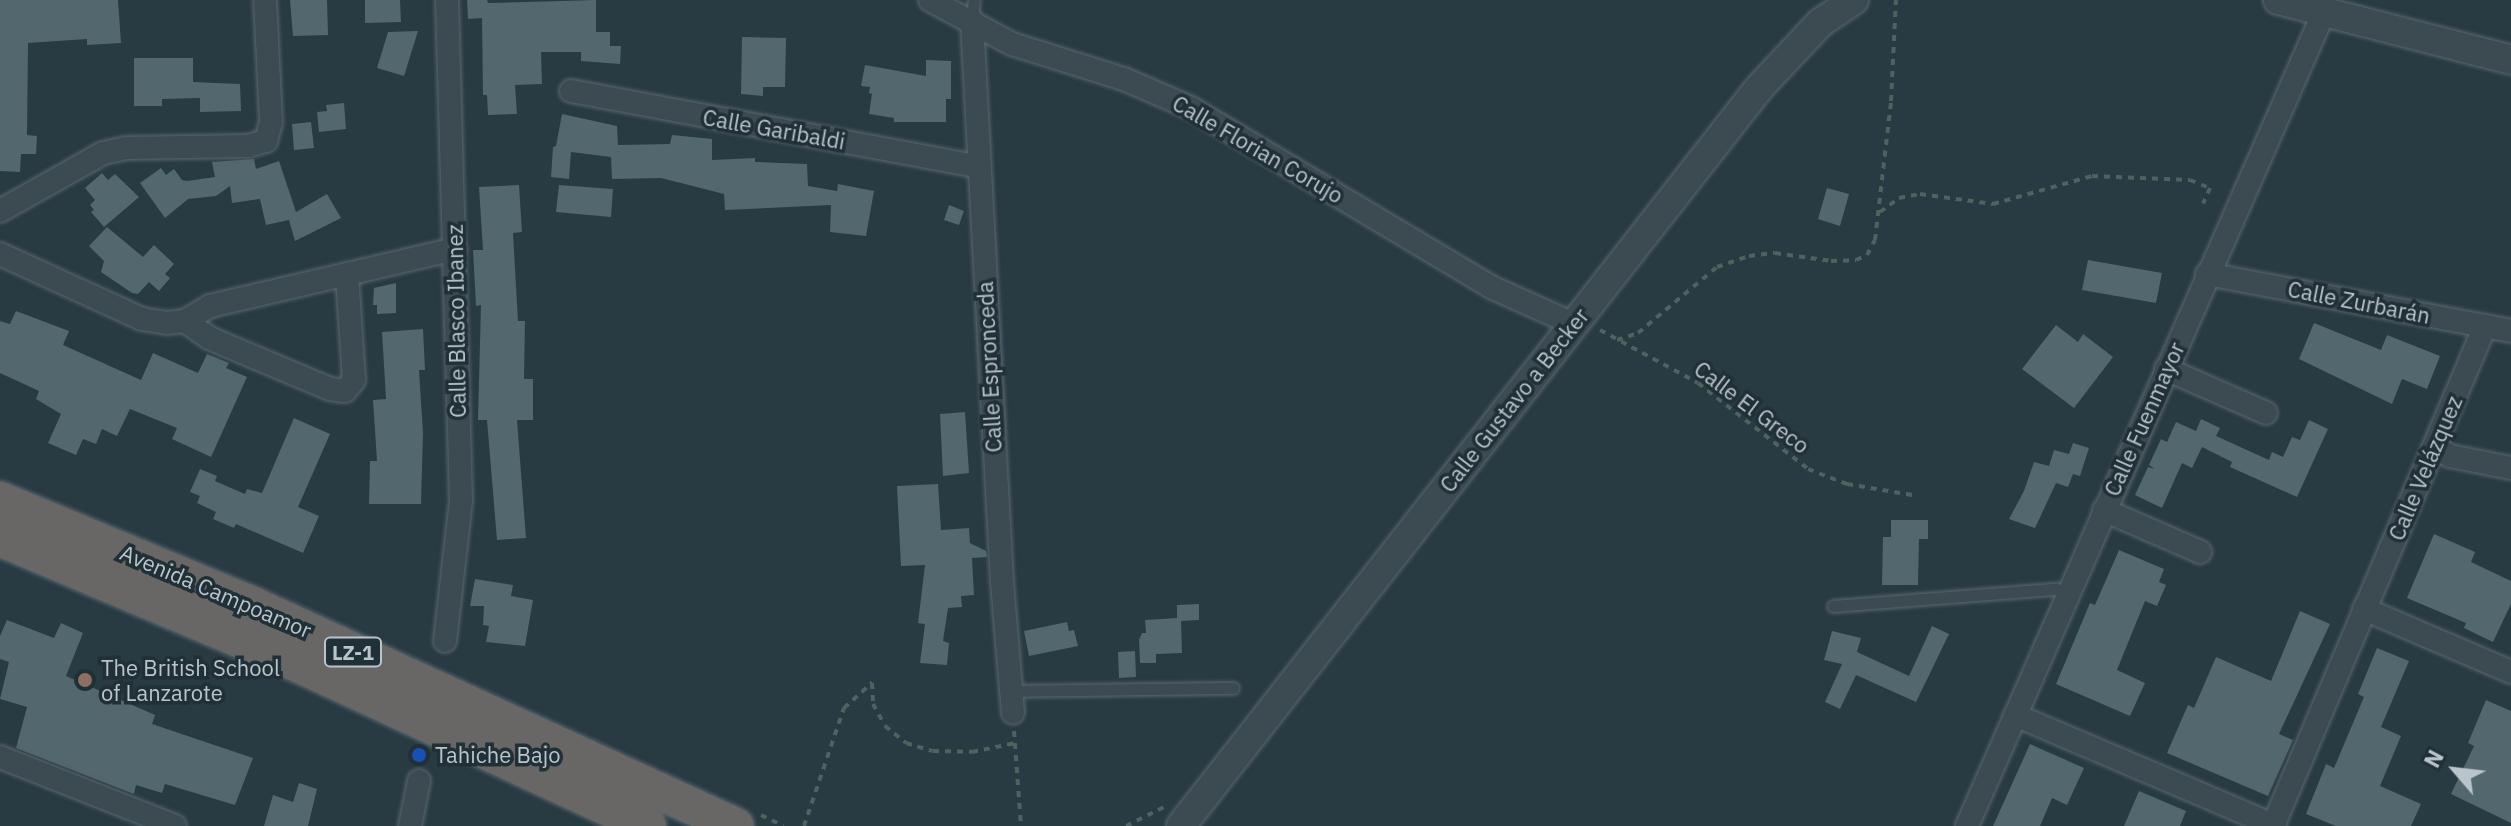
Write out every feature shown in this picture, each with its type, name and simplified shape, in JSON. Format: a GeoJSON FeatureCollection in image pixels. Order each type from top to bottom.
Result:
{"type":"FeatureCollection","features":[{"type":"Feature","properties":{"kind":"highway","name":"Avenida Campoamor"},"geometry":{"type":"LineString","coordinates":[[0,500],[248,603],[735,826]]}},
{"type":"Feature","properties":{"kind":"highway","name":"Avenida Campoamor"},"geometry":{"type":"LineString","coordinates":[[0,538],[294,662],[648,826]]}},
{"type":"Feature","properties":{"kind":"street"},"geometry":{"type":"LineString","coordinates":[[0,211],[103,153],[126,148],[248,146],[266,141],[271,122],[265,0]]}},
{"type":"Feature","properties":{"kind":"street","name":"Calle Blasco Ibanez"},"geometry":{"type":"LineString","coordinates":[[445,641],[460,528],[447,0]]}},
{"type":"Feature","properties":{"kind":"street","name":"Calle Florian Corujo"},"geometry":{"type":"LineString","coordinates":[[930,0],[973,11],[1012,44],[1124,79],[1191,108],[1493,288],[1574,324]]}},
{"type":"Feature","properties":{"kind":"street","name":"Calle Gustavo a Becker"},"geometry":{"type":"LineString","coordinates":[[1176,817],[1574,324],[1779,64],[1820,23],[1854,0]]}},
{"type":"Feature","properties":{"kind":"street"},"geometry":{"type":"LineString","coordinates":[[2278,0],[2511,60]]}},
{"type":"Feature","properties":{"kind":"street","name":"Calle Espronceda"},"geometry":{"type":"LineString","coordinates":[[973,11],[977,166],[1012,702]]}},
{"type":"Feature","properties":{"kind":"street","name":"Calle Fuenmayor"},"geometry":{"type":"LineString","coordinates":[[1967,826],[2324,12]]}},
{"type":"Feature","properties":{"kind":"street","name":"Calle Garibaldi"},"geometry":{"type":"LineString","coordinates":[[571,91],[977,166]]}},
{"type":"Feature","properties":{"kind":"street"},"geometry":{"type":"LineString","coordinates":[[0,254],[142,319],[166,323],[185,321],[210,306],[455,249]]}},
{"type":"Feature","properties":{"kind":"street"},"geometry":{"type":"LineString","coordinates":[[185,321],[209,338],[330,389],[345,391],[354,380],[347,274]]}},
{"type":"Feature","properties":{"kind":"street","name":"Calle Zurbarán"},"geometry":{"type":"LineString","coordinates":[[2207,274],[2511,331]]}},
{"type":"Feature","properties":{"kind":"street","name":"Calle Velázquez"},"geometry":{"type":"LineString","coordinates":[[2273,826],[2485,326]]}},
{"type":"Feature","properties":{"kind":"street"},"geometry":{"type":"LineString","coordinates":[[2166,369],[2266,413]]}},
{"type":"Feature","properties":{"kind":"street"},"geometry":{"type":"LineString","coordinates":[[2435,447],[2450,456],[2511,468]]}},
{"type":"Feature","properties":{"kind":"street"},"geometry":{"type":"LineString","coordinates":[[2104,510],[2200,552]]}},
{"type":"Feature","properties":{"kind":"street"},"geometry":{"type":"LineString","coordinates":[[2364,609],[2511,672]]}},
{"type":"Feature","properties":{"kind":"street"},"geometry":{"type":"LineString","coordinates":[[2015,715],[2273,826]]}},
{"type":"Feature","properties":{"kind":"street"},"geometry":{"type":"LineString","coordinates":[[0,757],[175,826]]}},
{"type":"Feature","properties":{"kind":"street"},"geometry":{"type":"LineString","coordinates":[[410,826],[419,781]]}},
{"type":"Feature","properties":{"kind":"lane"},"geometry":{"type":"LineString","coordinates":[[1833,606],[2056,589],[2067,593]]}},
{"type":"Feature","properties":{"kind":"lane"},"geometry":{"type":"LineString","coordinates":[[1012,702],[1233,688]]}},
{"type":"Feature","properties":{"kind":"path"},"geometry":{"type":"LineString","coordinates":[[1617,340],[1638,333],[1717,267],[1749,256],[1775,253],[1831,261],[1856,260],[1867,255],[1875,240],[1891,101],[1896,0]]}},
{"type":"Feature","properties":{"kind":"path"},"geometry":{"type":"LineString","coordinates":[[1878,214],[1899,198],[1920,194],[1993,204],[2092,176],[2190,180],[2210,188],[2203,204]]}},
{"type":"Feature","properties":{"kind":"path","name":"Calle El Greco"},"geometry":{"type":"LineString","coordinates":[[1574,324],[1596,328],[1698,383],[1808,469],[1847,484],[1918,496]]}},
{"type":"Feature","properties":{"kind":"path"},"geometry":{"type":"LineString","coordinates":[[804,826],[840,717],[858,693],[872,683],[873,704],[885,726],[906,743],[933,751],[972,752],[1015,743]]}},
{"type":"Feature","properties":{"kind":"path"},"geometry":{"type":"LineString","coordinates":[[1012,702],[1021,826]]}},
{"type":"Feature","properties":{"kind":"path"},"geometry":{"type":"LineString","coordinates":[[1126,826],[1176,817]]}},
{"type":"Feature","properties":{"kind":"building"},"geometry":{"type":"Polygon","coordinates":[[[0,0],[118,0],[121,43],[87,45],[87,39],[28,43],[27,135],[37,136],[36,154],[21,154],[20,172],[0,171],[0,0]]]}},
{"type":"Feature","properties":{"kind":"building"},"geometry":{"type":"Polygon","coordinates":[[[290,0],[327,0],[328,35],[293,36],[290,0]]]}},
{"type":"Feature","properties":{"kind":"building"},"geometry":{"type":"Polygon","coordinates":[[[365,0],[400,0],[401,22],[365,23],[365,0]]]}},
{"type":"Feature","properties":{"kind":"building"},"geometry":{"type":"Polygon","coordinates":[[[467,0],[487,0],[488,3],[596,0],[596,32],[610,32],[610,46],[621,46],[620,64],[581,61],[581,52],[541,52],[542,84],[515,85],[517,114],[488,115],[487,95],[483,95],[482,18],[468,19],[467,0]]]}},
{"type":"Feature","properties":{"kind":"building"},"geometry":{"type":"Polygon","coordinates":[[[418,31],[404,76],[377,68],[388,32],[418,31]]]}},
{"type":"Feature","properties":{"kind":"building"},"geometry":{"type":"Polygon","coordinates":[[[742,37],[786,38],[785,87],[763,87],[763,96],[741,94],[742,37]]]}},
{"type":"Feature","properties":{"kind":"building"},"geometry":{"type":"Polygon","coordinates":[[[134,58],[193,58],[193,82],[240,84],[241,111],[200,112],[200,98],[162,99],[162,106],[134,106],[134,58]]]}},
{"type":"Feature","properties":{"kind":"building"},"geometry":{"type":"Polygon","coordinates":[[[926,60],[951,61],[951,99],[946,99],[946,122],[894,122],[894,118],[869,114],[870,87],[861,86],[865,65],[926,76],[926,60]]]}},
{"type":"Feature","properties":{"kind":"building"},"geometry":{"type":"Polygon","coordinates":[[[344,103],[346,129],[319,132],[317,112],[327,111],[326,105],[344,103]]]}},
{"type":"Feature","properties":{"kind":"building"},"geometry":{"type":"Polygon","coordinates":[[[562,114],[617,126],[618,145],[670,144],[672,135],[712,139],[712,160],[755,158],[755,162],[807,164],[808,186],[837,191],[838,184],[874,191],[866,236],[830,232],[831,205],[725,210],[724,194],[661,178],[612,179],[611,157],[571,152],[569,179],[551,177],[553,147],[556,146],[562,114]]]}},
{"type":"Feature","properties":{"kind":"building"},"geometry":{"type":"Polygon","coordinates":[[[311,122],[314,148],[294,150],[292,124],[311,122]]]}},
{"type":"Feature","properties":{"kind":"building"},"geometry":{"type":"Polygon","coordinates":[[[254,159],[256,169],[279,161],[296,212],[327,194],[341,218],[295,241],[289,220],[266,225],[260,199],[232,203],[230,186],[216,196],[188,199],[165,218],[140,183],[161,168],[166,175],[174,169],[182,180],[187,181],[215,177],[212,162],[254,159]]]}},
{"type":"Feature","properties":{"kind":"building"},"geometry":{"type":"Polygon","coordinates":[[[102,173],[108,180],[115,174],[139,197],[104,227],[91,212],[94,210],[90,205],[95,200],[85,188],[102,173]]]}},
{"type":"Feature","properties":{"kind":"building"},"geometry":{"type":"Polygon","coordinates":[[[519,185],[522,232],[513,233],[518,321],[525,321],[524,379],[533,379],[533,420],[517,420],[526,538],[497,540],[487,420],[478,420],[481,305],[476,306],[473,250],[483,250],[479,187],[519,185]]]}},
{"type":"Feature","properties":{"kind":"building"},"geometry":{"type":"Polygon","coordinates":[[[559,185],[613,189],[611,217],[556,212],[559,185]]]}},
{"type":"Feature","properties":{"kind":"building"},"geometry":{"type":"Polygon","coordinates":[[[1827,188],[1849,194],[1840,226],[1818,219],[1827,188]]]}},
{"type":"Feature","properties":{"kind":"building"},"geometry":{"type":"Polygon","coordinates":[[[949,205],[964,211],[959,225],[944,220],[949,205]]]}},
{"type":"Feature","properties":{"kind":"building"},"geometry":{"type":"Polygon","coordinates":[[[107,227],[143,257],[154,245],[174,264],[165,274],[170,278],[159,291],[149,282],[138,294],[132,293],[101,272],[104,261],[89,246],[107,227]]]}},
{"type":"Feature","properties":{"kind":"building"},"geometry":{"type":"Polygon","coordinates":[[[2088,260],[2162,273],[2156,303],[2082,290],[2088,260]]]}},
{"type":"Feature","properties":{"kind":"building"},"geometry":{"type":"Polygon","coordinates":[[[396,283],[396,313],[377,314],[377,305],[373,305],[374,288],[396,283]]]}},
{"type":"Feature","properties":{"kind":"building"},"geometry":{"type":"Polygon","coordinates":[[[16,311],[69,331],[63,345],[141,380],[153,353],[198,373],[207,354],[229,363],[226,368],[247,377],[211,457],[172,439],[177,428],[130,409],[117,436],[102,429],[96,444],[83,439],[76,455],[48,443],[61,414],[36,399],[39,391],[0,373],[0,321],[10,324],[16,311]]]}},
{"type":"Feature","properties":{"kind":"building"},"geometry":{"type":"Polygon","coordinates":[[[2314,323],[2381,350],[2387,335],[2440,356],[2427,389],[2402,379],[2392,404],[2299,359],[2314,323]]]}},
{"type":"Feature","properties":{"kind":"building"},"geometry":{"type":"Polygon","coordinates":[[[2056,325],[2078,342],[2083,334],[2113,357],[2074,408],[2022,369],[2056,325]]]}},
{"type":"Feature","properties":{"kind":"building"},"geometry":{"type":"Polygon","coordinates":[[[423,329],[425,370],[419,370],[423,433],[421,504],[369,504],[370,461],[377,461],[373,400],[386,399],[382,332],[423,329]]]}},
{"type":"Feature","properties":{"kind":"building"},"geometry":{"type":"Polygon","coordinates":[[[965,412],[969,473],[943,476],[940,414],[965,412]]]}},
{"type":"Feature","properties":{"kind":"building"},"geometry":{"type":"Polygon","coordinates":[[[294,418],[330,434],[298,507],[319,516],[303,553],[236,524],[234,528],[213,519],[216,512],[197,503],[200,496],[190,492],[200,469],[217,476],[215,481],[245,494],[247,489],[262,493],[294,418]]]}},
{"type":"Feature","properties":{"kind":"building"},"geometry":{"type":"Polygon","coordinates":[[[2201,419],[2220,428],[2216,436],[2269,460],[2272,452],[2283,457],[2292,437],[2300,440],[2309,420],[2328,429],[2297,497],[2230,467],[2232,462],[2202,447],[2192,468],[2182,463],[2162,508],[2135,495],[2148,467],[2155,469],[2149,465],[2161,439],[2167,442],[2176,422],[2196,431],[2201,419]]]}},
{"type":"Feature","properties":{"kind":"building"},"geometry":{"type":"Polygon","coordinates":[[[2073,443],[2089,448],[2080,476],[2073,474],[2068,487],[2056,483],[2035,528],[2009,519],[2024,491],[2034,462],[2049,466],[2054,450],[2069,454],[2073,443]]]}},
{"type":"Feature","properties":{"kind":"building"},"geometry":{"type":"Polygon","coordinates":[[[938,484],[941,530],[969,528],[970,543],[986,551],[987,557],[972,558],[974,595],[961,596],[962,607],[948,608],[943,641],[949,643],[947,665],[920,663],[925,624],[918,623],[925,565],[901,566],[897,486],[938,484]]]}},
{"type":"Feature","properties":{"kind":"building"},"geometry":{"type":"Polygon","coordinates":[[[1891,520],[1928,520],[1928,539],[1919,539],[1918,585],[1882,585],[1883,537],[1891,537],[1891,520]]]}},
{"type":"Feature","properties":{"kind":"building"},"geometry":{"type":"Polygon","coordinates":[[[2434,534],[2475,552],[2471,562],[2511,581],[2511,604],[2493,642],[2464,628],[2466,623],[2407,598],[2434,534]]]}},
{"type":"Feature","properties":{"kind":"building"},"geometry":{"type":"Polygon","coordinates":[[[2119,550],[2164,569],[2159,582],[2166,585],[2157,606],[2145,601],[2117,670],[2145,683],[2130,716],[2056,684],[2090,603],[2095,605],[2119,550]]]}},
{"type":"Feature","properties":{"kind":"building"},"geometry":{"type":"Polygon","coordinates":[[[475,579],[513,585],[511,596],[533,600],[525,646],[486,642],[489,626],[483,625],[484,606],[470,606],[475,579]]]}},
{"type":"Feature","properties":{"kind":"building"},"geometry":{"type":"Polygon","coordinates":[[[1199,604],[1199,620],[1181,621],[1182,653],[1156,654],[1156,663],[1140,663],[1139,640],[1142,633],[1146,633],[1145,620],[1177,618],[1177,605],[1199,604]]]}},
{"type":"Feature","properties":{"kind":"building"},"geometry":{"type":"Polygon","coordinates":[[[2300,611],[2330,624],[2279,734],[2293,740],[2268,796],[2167,753],[2188,705],[2194,708],[2216,657],[2271,681],[2300,611]]]}},
{"type":"Feature","properties":{"kind":"building"},"geometry":{"type":"Polygon","coordinates":[[[7,620],[54,638],[61,623],[83,633],[66,676],[155,715],[152,724],[253,758],[235,805],[165,784],[162,793],[136,785],[134,794],[16,748],[27,707],[0,699],[9,662],[0,659],[0,636],[7,620]]]}},
{"type":"Feature","properties":{"kind":"building"},"geometry":{"type":"Polygon","coordinates":[[[1067,622],[1069,631],[1074,630],[1078,646],[1029,656],[1024,631],[1067,622]]]}},
{"type":"Feature","properties":{"kind":"building"},"geometry":{"type":"Polygon","coordinates":[[[1932,626],[1949,634],[1916,702],[1856,675],[1840,709],[1825,702],[1842,664],[1824,660],[1832,631],[1861,638],[1857,652],[1909,676],[1932,626]]]}},
{"type":"Feature","properties":{"kind":"building"},"geometry":{"type":"Polygon","coordinates":[[[2377,648],[2409,661],[2381,727],[2401,736],[2380,786],[2421,804],[2411,826],[2336,826],[2306,814],[2326,764],[2334,768],[2364,697],[2358,694],[2377,648]]]}},
{"type":"Feature","properties":{"kind":"building"},"geometry":{"type":"Polygon","coordinates":[[[1135,651],[1136,677],[1119,678],[1118,652],[1135,651]]]}},
{"type":"Feature","properties":{"kind":"building"},"geometry":{"type":"Polygon","coordinates":[[[2486,700],[2511,711],[2511,823],[2451,794],[2474,746],[2468,743],[2486,700]]]}},
{"type":"Feature","properties":{"kind":"building"},"geometry":{"type":"Polygon","coordinates":[[[2030,744],[2084,768],[2067,805],[2052,798],[2040,826],[1993,826],[2030,744]]]}},
{"type":"Feature","properties":{"kind":"building"},"geometry":{"type":"Polygon","coordinates":[[[299,783],[317,789],[308,826],[264,826],[273,795],[293,802],[299,783]]]}},
{"type":"Feature","properties":{"kind":"building"},"geometry":{"type":"Polygon","coordinates":[[[2139,791],[2186,811],[2180,826],[2124,826],[2139,791]]]}},
{"type":"Feature","properties":{"kind":"place","name":"The British School of Lanzarote"},"geometry":{"type":"Point","coordinates":[85,680]}},
{"type":"Feature","properties":{"kind":"place","name":"Tahiche Bajo"},"geometry":{"type":"Point","coordinates":[419,755]}}]}
